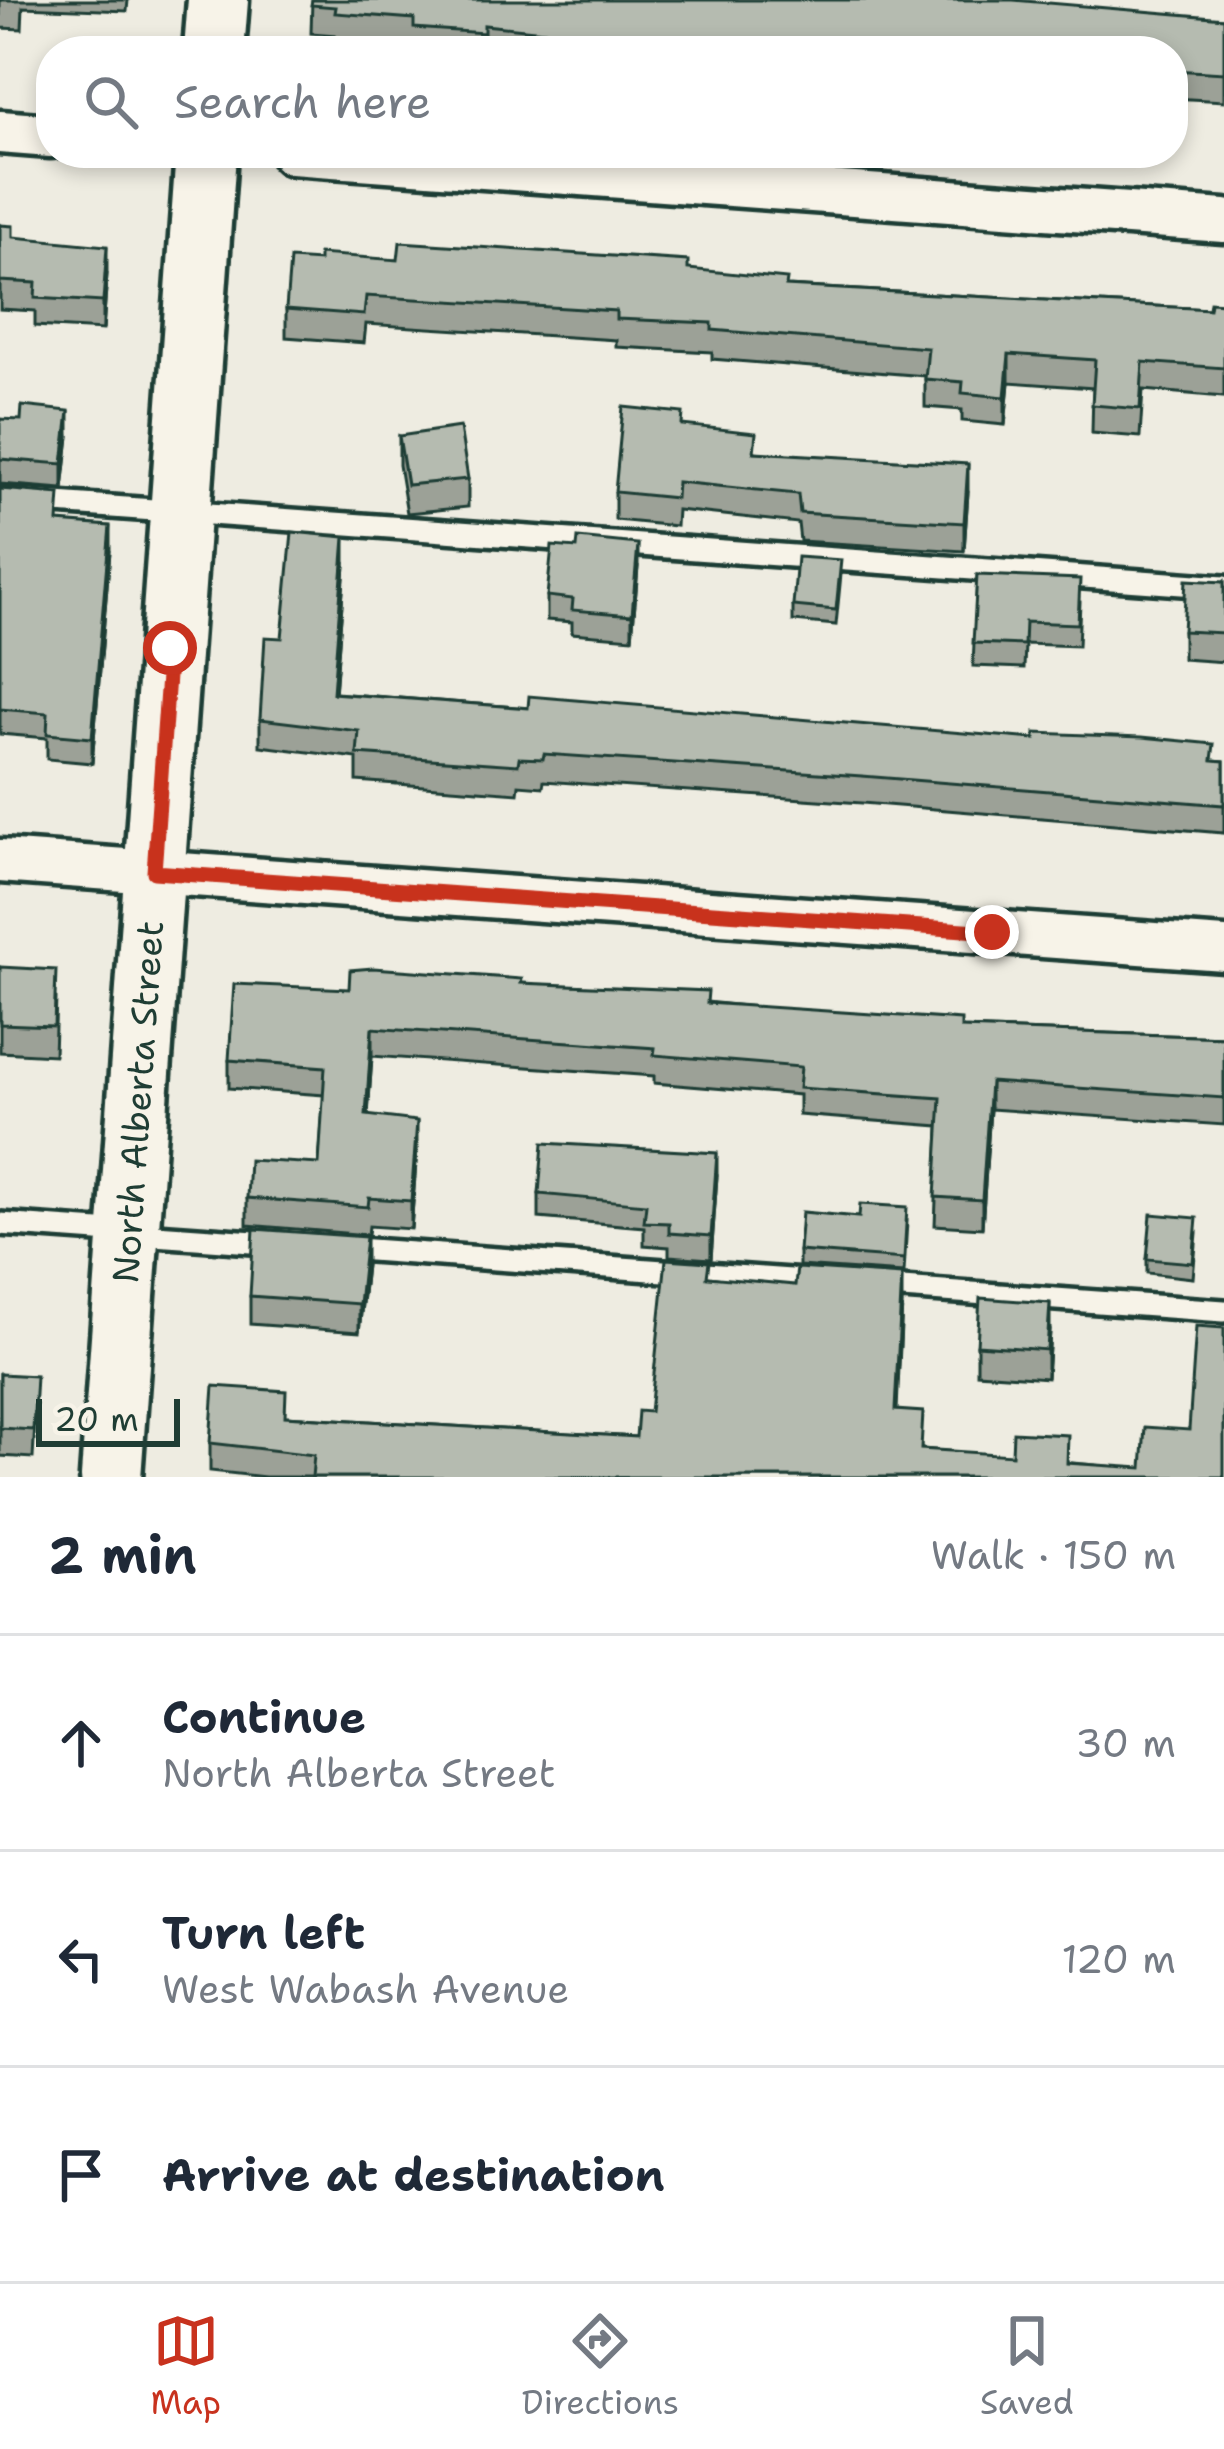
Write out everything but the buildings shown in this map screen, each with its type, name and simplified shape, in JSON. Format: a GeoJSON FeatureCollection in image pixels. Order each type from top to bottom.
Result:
{"type":"FeatureCollection","features":[{"type":"Feature","properties":{"kind":"main road"},"geometry":{"type":"LineString","coordinates":[[215,36],[218,0]]}},
{"type":"Feature","properties":{"kind":"main road","name":"North Alberta Street"},"geometry":{"type":"LineString","coordinates":[[111,1477],[205,168]]}},
{"type":"Feature","properties":{"kind":"street"},"geometry":{"type":"LineString","coordinates":[[0,132],[36,135]]}},
{"type":"Feature","properties":{"kind":"street"},"geometry":{"type":"LineString","coordinates":[[501,168],[1224,220]]}},
{"type":"Feature","properties":{"kind":"street"},"geometry":{"type":"LineString","coordinates":[[0,861],[1224,949]]}},
{"type":"Feature","properties":{"kind":"lane"},"geometry":{"type":"LineString","coordinates":[[0,499],[1224,587]]}},
{"type":"Feature","properties":{"kind":"lane"},"geometry":{"type":"LineString","coordinates":[[0,1224],[295,1245]]}},
{"type":"Feature","properties":{"kind":"lane"},"geometry":{"type":"LineString","coordinates":[[319,1246],[1224,1311]]}},
{"type":"Feature","properties":{"kind":"route"},"geometry":{"type":"LineString","coordinates":[[170,648],[154,872],[992,932]]}}]}
